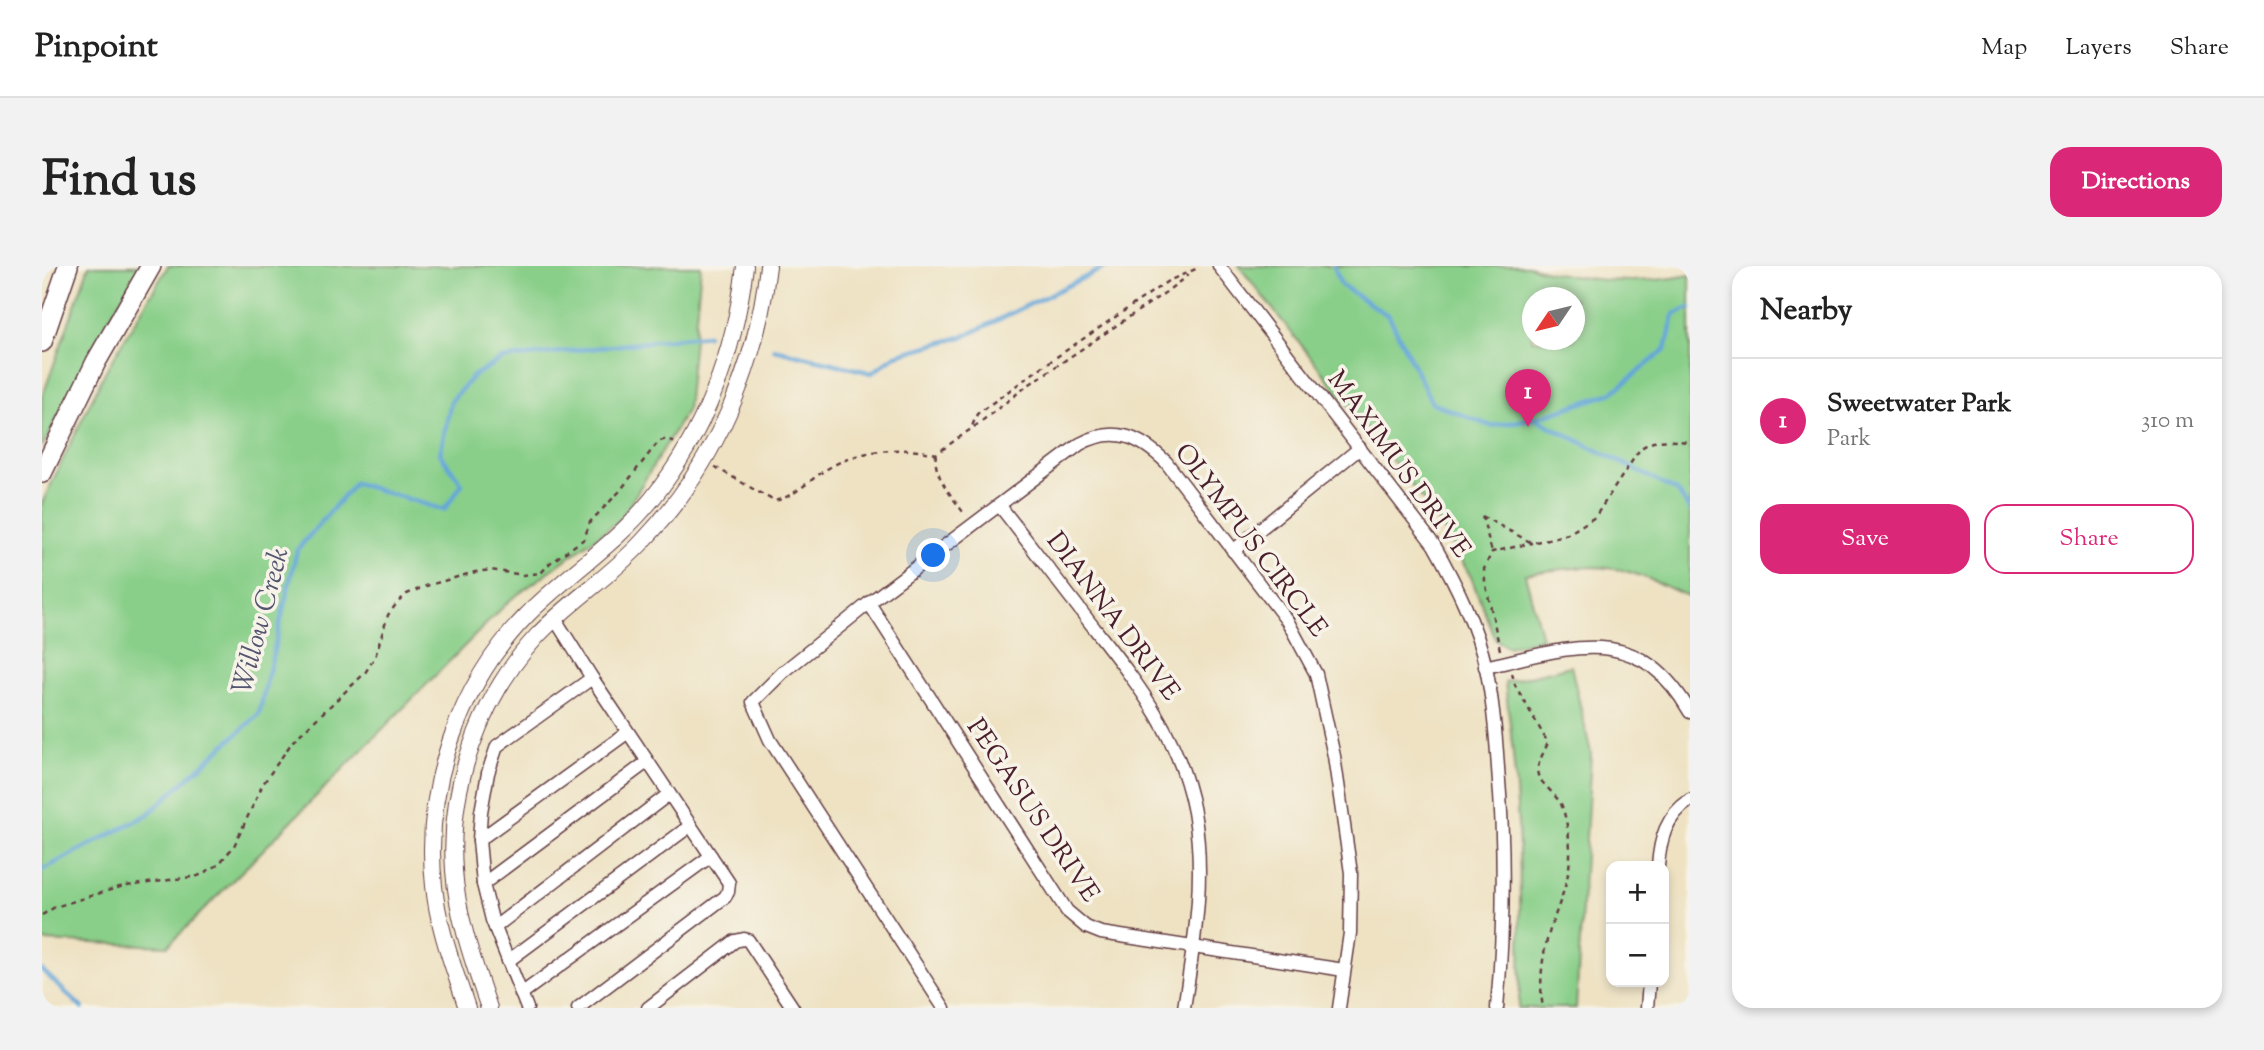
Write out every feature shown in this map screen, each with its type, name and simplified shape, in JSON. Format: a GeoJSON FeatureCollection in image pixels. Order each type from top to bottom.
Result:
{"type":"FeatureCollection","features":[{"type":"Feature","properties":{"kind":"highway"},"geometry":{"type":"LineString","coordinates":[[42,342],[68,266]]}},
{"type":"Feature","properties":{"kind":"highway"},"geometry":{"type":"LineString","coordinates":[[42,473],[104,347],[151,266]]}},
{"type":"Feature","properties":{"kind":"main road"},"geometry":{"type":"LineString","coordinates":[[467,1008],[447,949],[434,886],[432,855],[437,794],[452,736],[478,681],[507,638],[541,602],[597,555],[636,517],[676,464],[706,411],[724,365],[738,316],[745,266]]}},
{"type":"Feature","properties":{"kind":"main road"},"geometry":{"type":"LineString","coordinates":[[489,1008],[465,931],[454,870],[455,819],[466,764],[494,696],[523,652],[555,619],[645,539],[675,505],[704,460],[719,435],[745,371],[760,319],[768,266]]}},
{"type":"Feature","properties":{"kind":"street","name":"MAXIMUS DRIVE"},"geometry":{"type":"LineString","coordinates":[[1219,266],[1434,545],[1458,587],[1485,667],[1495,726],[1502,849],[1503,938],[1497,1008]]}},
{"type":"Feature","properties":{"kind":"street","name":"OLYMPUS CIRCLE"},"geometry":{"type":"LineString","coordinates":[[944,1008],[770,740],[753,702],[782,673],[869,603],[1080,444],[1093,437],[1112,434],[1133,438],[1149,446],[1166,462],[1288,622],[1316,674],[1323,699],[1351,873],[1350,933],[1339,1008]]}},
{"type":"Feature","properties":{"kind":"street"},"geometry":{"type":"LineString","coordinates":[[1233,551],[1360,448]]}},
{"type":"Feature","properties":{"kind":"street","name":"DIANNA DRIVE"},"geometry":{"type":"LineString","coordinates":[[999,506],[1145,693],[1167,729],[1188,785],[1195,814],[1199,896],[1184,1008]]}},
{"type":"Feature","properties":{"kind":"street","name":"PEGASUS DRIVE"},"geometry":{"type":"LineString","coordinates":[[869,603],[1076,920],[1101,933],[1344,970]]}},
{"type":"Feature","properties":{"kind":"street"},"geometry":{"type":"LineString","coordinates":[[555,619],[627,733],[729,883],[725,897],[578,1008]]}},
{"type":"Feature","properties":{"kind":"street"},"geometry":{"type":"LineString","coordinates":[[1485,667],[1583,647],[1607,648],[1633,655],[1656,667],[1674,686],[1690,712]]}},
{"type":"Feature","properties":{"kind":"street"},"geometry":{"type":"LineString","coordinates":[[527,1008],[495,927],[483,884],[479,840],[488,773],[497,746],[592,678]]}},
{"type":"Feature","properties":{"kind":"street"},"geometry":{"type":"LineString","coordinates":[[479,840],[627,733]]}},
{"type":"Feature","properties":{"kind":"street"},"geometry":{"type":"LineString","coordinates":[[483,884],[647,762]]}},
{"type":"Feature","properties":{"kind":"street"},"geometry":{"type":"LineString","coordinates":[[495,927],[669,794]]}},
{"type":"Feature","properties":{"kind":"street"},"geometry":{"type":"LineString","coordinates":[[1659,861],[1662,835],[1670,819],[1690,800]]}},
{"type":"Feature","properties":{"kind":"street"},"geometry":{"type":"LineString","coordinates":[[508,961],[690,826]]}},
{"type":"Feature","properties":{"kind":"street"},"geometry":{"type":"LineString","coordinates":[[521,994],[711,856]]}},
{"type":"Feature","properties":{"kind":"street"},"geometry":{"type":"LineString","coordinates":[[648,1008],[735,941],[744,939],[748,940],[793,1008]]}},
{"type":"Feature","properties":{"kind":"street"},"geometry":{"type":"LineString","coordinates":[[1647,1008],[1649,987]]}},
{"type":"Feature","properties":{"kind":"path"},"geometry":{"type":"LineString","coordinates":[[971,429],[977,414],[1039,369],[1168,281],[1198,268]]}},
{"type":"Feature","properties":{"kind":"path"},"geometry":{"type":"LineString","coordinates":[[972,527],[937,472],[934,464],[936,454],[1027,386],[1166,292],[1191,272]]}},
{"type":"Feature","properties":{"kind":"path"},"geometry":{"type":"LineString","coordinates":[[42,915],[55,907],[120,887],[198,876],[218,865],[234,846],[263,784],[293,741],[365,673],[374,657],[388,615],[397,603],[407,594],[426,586],[475,572],[491,570],[523,575],[541,573],[550,563],[584,539],[590,522],[619,492],[659,441],[668,439]]}},
{"type":"Feature","properties":{"kind":"path"},"geometry":{"type":"LineString","coordinates":[[1492,552],[1568,534],[1595,517],[1640,449],[1647,443],[1659,440],[1690,442]]}},
{"type":"Feature","properties":{"kind":"path"},"geometry":{"type":"LineString","coordinates":[[712,466],[774,502],[785,498],[826,470],[860,455],[911,448],[936,454]]}},
{"type":"Feature","properties":{"kind":"path"},"geometry":{"type":"LineString","coordinates":[[1532,543],[1482,516],[1492,552],[1484,569],[1485,580],[1501,655],[1509,662],[1516,685],[1548,743],[1537,765],[1537,773],[1543,785],[1562,804],[1570,846],[1570,874],[1544,953],[1541,995],[1543,1008]]}},
{"type":"Feature","properties":{"kind":"green space"},"geometry":{"type":"Polygon","coordinates":[[[89,266],[141,266],[106,324],[42,448],[42,398],[89,266]]]}},
{"type":"Feature","properties":{"kind":"green space"},"geometry":{"type":"Polygon","coordinates":[[[168,266],[701,266],[687,410],[621,519],[509,601],[168,946],[42,941],[42,503],[105,372],[168,266]]]}},
{"type":"Feature","properties":{"kind":"green space"},"geometry":{"type":"Polygon","coordinates":[[[1239,266],[1528,266],[1588,278],[1629,281],[1690,275],[1690,597],[1645,577],[1616,569],[1577,568],[1525,574],[1542,638],[1508,647],[1495,639],[1471,577],[1435,515],[1239,266]]]}},
{"type":"Feature","properties":{"kind":"green space"},"geometry":{"type":"Polygon","coordinates":[[[1571,666],[1591,753],[1576,1008],[1518,1008],[1519,836],[1505,682],[1571,666]]]}},
{"type":"Feature","properties":{"kind":"waterway","name":"Willow Creek"},"geometry":{"type":"LineString","coordinates":[[774,349],[872,373],[896,355],[965,336],[1108,266]]}},
{"type":"Feature","properties":{"kind":"waterway","name":"Willow Creek"},"geometry":{"type":"LineString","coordinates":[[1334,266],[1341,285],[1389,316],[1432,403],[1491,426],[1536,418],[1612,393],[1666,349],[1674,314],[1690,308]]}},
{"type":"Feature","properties":{"kind":"waterway","name":"Willow Creek"},"geometry":{"type":"LineString","coordinates":[[42,870],[147,815],[259,714],[297,550],[355,483],[444,510],[462,484],[440,454],[451,401],[473,376],[502,359],[707,335]]}},
{"type":"Feature","properties":{"kind":"waterway"},"geometry":{"type":"LineString","coordinates":[[1536,419],[1677,491],[1690,510]]}},
{"type":"Feature","properties":{"kind":"waterway","name":"Willow Creek"},"geometry":{"type":"LineString","coordinates":[[42,970],[82,1008]]}},
{"type":"Feature","properties":{"kind":"place","name":"Sweetwater Park"},"geometry":{"type":"Point","coordinates":[1528,427]}}]}
